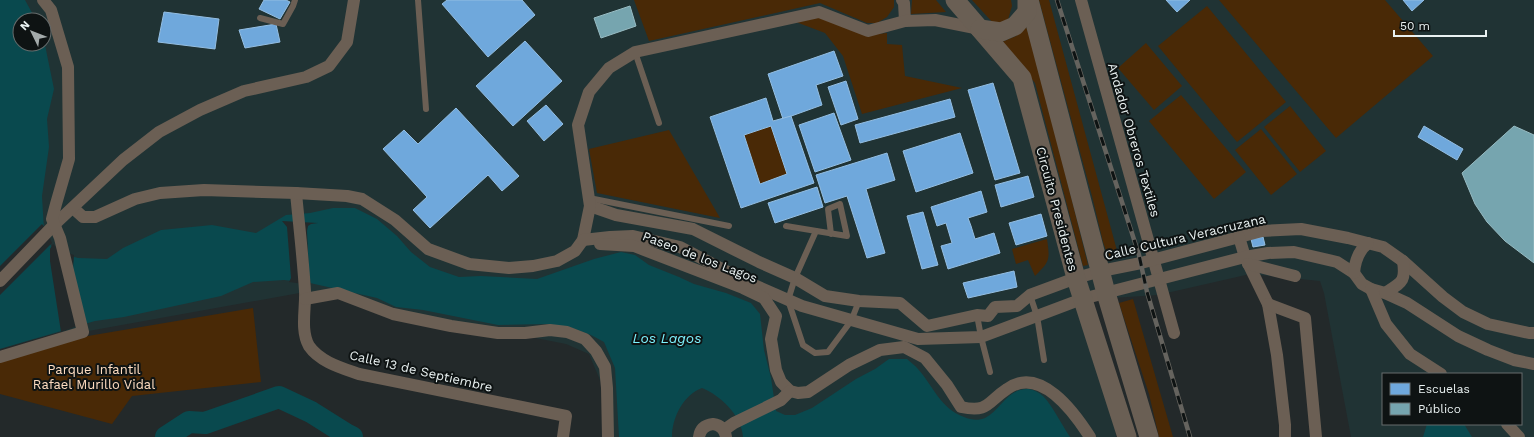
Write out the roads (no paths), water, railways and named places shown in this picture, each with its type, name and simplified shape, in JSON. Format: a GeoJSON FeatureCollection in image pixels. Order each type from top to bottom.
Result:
{"type":"FeatureCollection","features":[{"type":"Feature","properties":{"kind":"main road","name":"Circuito Presidentes"},"geometry":{"type":"LineString","coordinates":[[955,0],[962,10],[1022,78],[1082,300],[1127,437]]}},
{"type":"Feature","properties":{"kind":"main road","name":"Circuito Presidentes"},"geometry":{"type":"LineString","coordinates":[[1028,0],[1106,293],[1149,437]]}},
{"type":"Feature","properties":{"kind":"main road"},"geometry":{"type":"LineString","coordinates":[[980,29],[1001,32],[1015,26],[1027,12],[1028,0]]}},
{"type":"Feature","properties":{"kind":"street"},"geometry":{"type":"LineString","coordinates":[[0,357],[82,329],[60,238],[51,228],[52,219],[69,159],[68,67],[51,10],[43,0]]}},
{"type":"Feature","properties":{"kind":"street"},"geometry":{"type":"LineString","coordinates":[[0,281],[51,228],[123,160],[158,132],[200,110],[244,90],[306,77],[329,66],[347,42],[354,0]]}},
{"type":"Feature","properties":{"kind":"street"},"geometry":{"type":"LineString","coordinates":[[902,0],[904,3],[905,21]]}},
{"type":"Feature","properties":{"kind":"street","name":"Andador Obreros Textiles"},"geometry":{"type":"LineString","coordinates":[[1081,0],[1174,333]]}},
{"type":"Feature","properties":{"kind":"street"},"geometry":{"type":"LineString","coordinates":[[73,208],[83,217],[95,217],[135,200],[160,193],[204,190],[297,198],[347,196],[362,199],[395,220],[428,249],[469,264],[509,268],[533,266],[557,261],[563,258],[575,251],[583,240],[590,202],[578,125],[589,92],[609,68],[636,52],[819,12],[868,31],[905,21],[935,20],[980,29]]}},
{"type":"Feature","properties":{"kind":"street"},"geometry":{"type":"LineString","coordinates":[[297,198],[305,296],[338,293],[393,314],[451,326],[498,333],[525,333],[550,330],[567,332],[585,339],[596,351],[605,367],[608,437]]}},
{"type":"Feature","properties":{"kind":"street"},"geometry":{"type":"LineString","coordinates":[[590,202],[616,215],[693,229],[795,278],[825,296],[859,301],[900,303],[927,326],[977,315]]}},
{"type":"Feature","properties":{"kind":"street","name":"Calle Cultura Veracruzana"},"geometry":{"type":"LineString","coordinates":[[977,315],[988,316],[995,306],[1017,306],[1030,295],[1076,278],[1101,271],[1153,260],[1262,231],[1301,229],[1383,247],[1403,261],[1443,297],[1463,312],[1488,324],[1534,333]]}},
{"type":"Feature","properties":{"kind":"street"},"geometry":{"type":"LineString","coordinates":[[583,240],[633,236],[680,247],[747,282],[802,306],[918,339],[981,337],[1082,300],[1106,293],[1158,279],[1246,260],[1268,253],[1294,252],[1338,262],[1354,273],[1362,284],[1371,290],[1385,293],[1407,303],[1458,336],[1514,360],[1534,364]]}},
{"type":"Feature","properties":{"kind":"street"},"geometry":{"type":"LineString","coordinates":[[1239,237],[1246,260],[1268,304],[1277,355],[1285,437]]}},
{"type":"Feature","properties":{"kind":"street","name":"Paseo de los Lagos"},"geometry":{"type":"LineString","coordinates":[[583,240],[602,244],[634,246],[764,298],[776,316],[771,339],[776,370],[781,382],[790,391]]}},
{"type":"Feature","properties":{"kind":"street"},"geometry":{"type":"LineString","coordinates":[[1354,273],[1355,262],[1362,249],[1368,243]]}},
{"type":"Feature","properties":{"kind":"street"},"geometry":{"type":"LineString","coordinates":[[1246,260],[1295,276]]}},
{"type":"Feature","properties":{"kind":"street"},"geometry":{"type":"LineString","coordinates":[[1385,293],[1401,283],[1405,274],[1403,261]]}},
{"type":"Feature","properties":{"kind":"street"},"geometry":{"type":"LineString","coordinates":[[1371,290],[1386,324],[1410,354],[1439,373]]}},
{"type":"Feature","properties":{"kind":"street","name":"Calle 13 de Septiembre"},"geometry":{"type":"LineString","coordinates":[[305,296],[305,332],[309,345],[316,354],[336,366],[359,374],[566,416],[563,437]]}},
{"type":"Feature","properties":{"kind":"street"},"geometry":{"type":"LineString","coordinates":[[1268,304],[1305,318],[1316,437]]}},
{"type":"Feature","properties":{"kind":"street"},"geometry":{"type":"LineString","coordinates":[[699,437],[701,430],[708,424],[718,424],[725,434],[737,422],[781,400],[790,391],[798,393],[808,392],[849,365],[880,350],[904,347],[925,358],[947,385],[962,407],[975,410],[987,406],[1018,382],[1031,382],[1048,389],[1082,424],[1090,437]]}},
{"type":"Feature","properties":{"kind":"street"},"geometry":{"type":"LineString","coordinates":[[1508,425],[1519,437]]}},
{"type":"Feature","properties":{"kind":"lane"},"geometry":{"type":"LineString","coordinates":[[260,18],[282,24],[295,0]]}},
{"type":"Feature","properties":{"kind":"lane"},"geometry":{"type":"LineString","coordinates":[[418,0],[426,109]]}},
{"type":"Feature","properties":{"kind":"lane"},"geometry":{"type":"LineString","coordinates":[[636,52],[659,123]]}},
{"type":"Feature","properties":{"kind":"lane"},"geometry":{"type":"LineString","coordinates":[[590,202],[729,226]]}},
{"type":"Feature","properties":{"kind":"lane"},"geometry":{"type":"LineString","coordinates":[[786,226],[831,234],[847,236],[840,204],[828,209],[831,234]]}},
{"type":"Feature","properties":{"kind":"lane"},"geometry":{"type":"LineString","coordinates":[[816,231],[795,278],[788,300],[803,345],[814,353],[828,352],[851,321],[859,301]]}},
{"type":"Feature","properties":{"kind":"lane"},"geometry":{"type":"LineString","coordinates":[[1030,295],[1037,316],[1044,360]]}},
{"type":"Feature","properties":{"kind":"lane"},"geometry":{"type":"LineString","coordinates":[[977,315],[990,372]]}},
{"type":"Feature","properties":{"kind":"water","name":"Los Lagos"},"geometry":{"type":"Polygon","coordinates":[[[0,0],[25,0],[32,12],[12,12],[12,52],[46,52],[54,89],[47,119],[49,147],[42,196],[44,230],[52,248],[58,252],[78,258],[107,259],[123,248],[161,230],[212,225],[256,233],[286,215],[310,213],[333,208],[355,208],[377,219],[397,236],[411,252],[430,267],[459,277],[481,276],[537,279],[594,259],[621,252],[635,255],[649,265],[694,284],[726,293],[751,303],[760,314],[764,350],[771,378],[776,411],[785,415],[795,415],[812,408],[889,359],[907,359],[918,369],[943,403],[956,413],[967,418],[977,420],[982,419],[991,414],[1010,395],[1022,389],[1029,389],[1043,396],[1070,437],[743,437],[739,421],[729,407],[709,391],[702,388],[689,396],[680,408],[674,422],[672,437],[619,437],[615,368],[604,342],[591,335],[572,328],[547,324],[498,325],[423,310],[396,307],[377,298],[310,283],[284,280],[253,282],[221,296],[124,317],[95,321],[0,349],[0,0]]]}},
{"type":"Feature","properties":{"kind":"water"},"geometry":{"type":"Polygon","coordinates":[[[1427,425],[1465,425],[1472,437],[1423,437],[1427,425]]]}},
{"type":"Feature","properties":{"kind":"waterway"},"geometry":{"type":"LineString","coordinates":[[166,437],[189,422],[205,423],[279,397],[311,412],[352,437]]}},
{"type":"Feature","properties":{"kind":"railway"},"geometry":{"type":"LineString","coordinates":[[1057,0],[1139,255],[1147,292],[1190,437]]}},
{"type":"Feature","properties":{"kind":"park label","name":"Parque Infantil Rafael Murillo Vidal"},"geometry":{"type":"Point","coordinates":[94,376]}}]}
